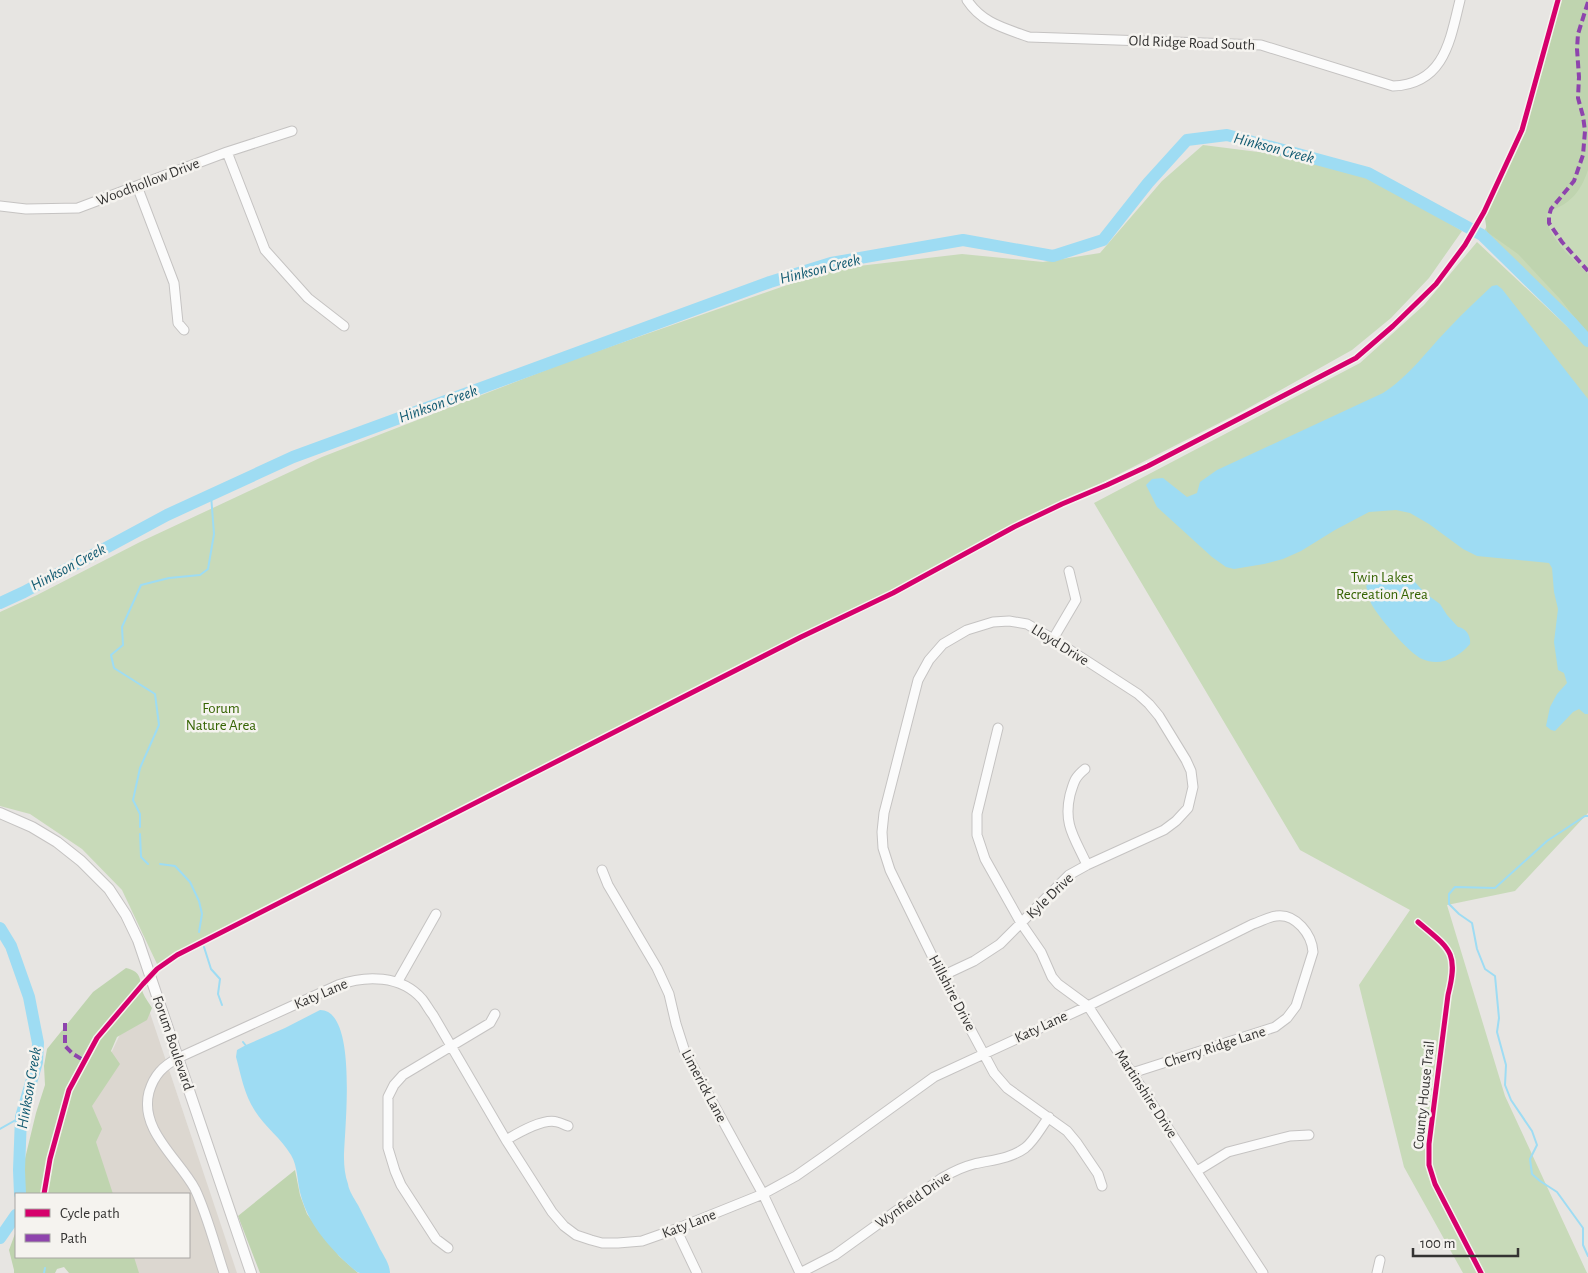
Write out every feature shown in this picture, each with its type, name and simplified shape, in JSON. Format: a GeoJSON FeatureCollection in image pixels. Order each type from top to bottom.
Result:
{"type":"FeatureCollection","features":[{"type":"Feature","properties":{"kind":"street","name":"Old Ridge Road South"},"geometry":{"type":"LineString","coordinates":[[967,0],[983,18],[998,26],[1029,37],[1261,45],[1393,86],[1405,86],[1418,81],[1430,74],[1442,59],[1449,42],[1460,0]]}},
{"type":"Feature","properties":{"kind":"street","name":"Woodhollow Drive"},"geometry":{"type":"LineString","coordinates":[[0,206],[26,210],[78,208],[227,152],[292,131]]}},
{"type":"Feature","properties":{"kind":"street"},"geometry":{"type":"LineString","coordinates":[[227,152],[265,250],[308,298],[344,326]]}},
{"type":"Feature","properties":{"kind":"street"},"geometry":{"type":"LineString","coordinates":[[137,186],[174,283],[178,322],[184,330]]}},
{"type":"Feature","properties":{"kind":"street"},"geometry":{"type":"LineString","coordinates":[[1053,639],[1076,600],[1070,571]]}},
{"type":"Feature","properties":{"kind":"street","name":"Lloyd Drive"},"geometry":{"type":"LineString","coordinates":[[883,848],[884,813],[918,680],[929,660],[943,644],[967,630],[993,622],[1009,621],[1027,624],[1138,694],[1149,704],[1159,716],[1191,771],[1193,787],[1188,808]]}},
{"type":"Feature","properties":{"kind":"street","name":"Martinshire Drive"},"geometry":{"type":"LineString","coordinates":[[998,728],[977,814],[977,835],[985,858],[1021,923],[1041,952],[1052,977],[1058,984],[1088,1006],[1263,1273]]}},
{"type":"Feature","properties":{"kind":"street"},"geometry":{"type":"LineString","coordinates":[[1084,769],[1075,778],[1068,804],[1067,817],[1087,865]]}},
{"type":"Feature","properties":{"kind":"street","name":"Kyle Drive"},"geometry":{"type":"LineString","coordinates":[[942,976],[989,952],[1000,944],[1068,875],[1164,830],[1188,808]]}},
{"type":"Feature","properties":{"kind":"street","name":"Forum Boulevard"},"geometry":{"type":"LineString","coordinates":[[0,813],[32,826],[81,861],[109,889],[126,915],[138,940],[252,1273]]}},
{"type":"Feature","properties":{"kind":"street","name":"Hillshire Drive"},"geometry":{"type":"LineString","coordinates":[[883,848],[890,870],[942,976],[994,1073],[1007,1088],[1067,1131],[1098,1174],[1102,1186]]}},
{"type":"Feature","properties":{"kind":"street","name":"Limerick Lane"},"geometry":{"type":"LineString","coordinates":[[602,870],[608,885],[658,968],[669,994],[685,1052],[763,1194],[800,1273]]}},
{"type":"Feature","properties":{"kind":"street"},"geometry":{"type":"LineString","coordinates":[[398,981],[436,914]]}},
{"type":"Feature","properties":{"kind":"street","name":"Katy Lane"},"geometry":{"type":"LineString","coordinates":[[224,1273],[198,1195],[190,1180],[161,1141],[148,1114],[147,1099],[151,1085],[162,1068],[178,1058],[338,985],[368,978],[398,981],[421,998],[506,1140],[552,1212],[564,1226],[576,1235],[591,1240],[618,1243],[642,1241],[763,1194],[796,1176],[934,1078],[1088,1006],[1252,924],[1277,916]]}},
{"type":"Feature","properties":{"kind":"street","name":"Cherry Ridge Lane"},"geometry":{"type":"LineString","coordinates":[[1132,1073],[1275,1027],[1287,1018],[1296,1006],[1312,952],[1312,944],[1298,923],[1290,918],[1277,916]]}},
{"type":"Feature","properties":{"kind":"street"},"geometry":{"type":"LineString","coordinates":[[448,1248],[436,1239],[401,1185],[395,1171],[388,1148],[388,1097],[394,1085],[403,1075],[490,1023],[495,1014]]}},
{"type":"Feature","properties":{"kind":"street","name":"Wynfield Drive"},"geometry":{"type":"LineString","coordinates":[[800,1273],[835,1255],[949,1174],[973,1164],[1006,1157],[1024,1149],[1049,1117]]}},
{"type":"Feature","properties":{"kind":"street"},"geometry":{"type":"LineString","coordinates":[[506,1140],[525,1128],[537,1124],[555,1121],[568,1126]]}},
{"type":"Feature","properties":{"kind":"street"},"geometry":{"type":"LineString","coordinates":[[1197,1171],[1228,1152],[1290,1136],[1310,1135]]}},
{"type":"Feature","properties":{"kind":"street"},"geometry":{"type":"LineString","coordinates":[[676,1229],[697,1273]]}},
{"type":"Feature","properties":{"kind":"street"},"geometry":{"type":"LineString","coordinates":[[1377,1273],[1380,1260]]}},
{"type":"Feature","properties":{"kind":"shaded area"},"geometry":{"type":"Polygon","coordinates":[[[148,1007],[237,1273],[134,1273],[128,1258],[190,1258],[190,1193],[107,1193],[81,1116],[126,1022],[148,1007]]]}},
{"type":"Feature","properties":{"kind":"green space"},"geometry":{"type":"Polygon","coordinates":[[[1558,0],[1588,0],[1588,170],[1582,185],[1574,196],[1563,205],[1548,212],[1547,220],[1549,228],[1560,245],[1588,274],[1588,334],[1560,299],[1518,254],[1487,232],[1484,212],[1522,130],[1558,0]]]}},
{"type":"Feature","properties":{"kind":"green space"},"geometry":{"type":"Polygon","coordinates":[[[1588,0],[1588,341],[1482,235],[1536,132],[1588,0]]]}},
{"type":"Feature","properties":{"kind":"green space","name":"Forum Nature Area"},"geometry":{"type":"Polygon","coordinates":[[[1203,145],[1283,155],[1377,179],[1462,231],[1429,278],[1391,318],[1352,350],[1243,411],[157,964],[122,890],[82,849],[30,814],[0,806],[0,612],[140,542],[322,457],[572,360],[833,269],[962,254],[1043,262],[1100,253],[1162,181],[1203,145]]]}},
{"type":"Feature","properties":{"kind":"green space","name":"Twin Lakes Recreation Area"},"geometry":{"type":"Polygon","coordinates":[[[1477,242],[1588,346],[1588,813],[1515,891],[1447,905],[1505,1096],[1587,1273],[1463,1273],[1404,1167],[1359,985],[1410,910],[1300,850],[1094,503],[1360,363],[1424,305],[1477,242]]]}},
{"type":"Feature","properties":{"kind":"green space"},"geometry":{"type":"Polygon","coordinates":[[[126,968],[138,974],[143,993],[152,1008],[147,1020],[117,1037],[111,1051],[120,1064],[92,1106],[102,1129],[96,1142],[113,1193],[24,1193],[22,1171],[45,1085],[44,1066],[47,1049],[93,992],[126,968]]]}},
{"type":"Feature","properties":{"kind":"green space"},"geometry":{"type":"Polygon","coordinates":[[[295,1170],[300,1195],[307,1214],[339,1256],[358,1273],[260,1273],[238,1216],[295,1170]]]}},
{"type":"Feature","properties":{"kind":"green space"},"geometry":{"type":"Polygon","coordinates":[[[15,1234],[15,1258],[134,1258],[139,1273],[69,1273],[64,1267],[57,1269],[55,1273],[14,1273],[9,1250],[15,1234]]]}},
{"type":"Feature","properties":{"kind":"water"},"geometry":{"type":"Polygon","coordinates":[[[1497,285],[1588,399],[1588,714],[1579,709],[1573,712],[1555,731],[1546,726],[1550,707],[1557,694],[1567,683],[1564,673],[1558,670],[1554,642],[1558,609],[1552,568],[1549,563],[1477,556],[1463,549],[1429,524],[1410,513],[1396,510],[1369,512],[1301,551],[1283,559],[1234,569],[1226,567],[1212,557],[1157,507],[1146,485],[1152,479],[1163,478],[1187,497],[1197,493],[1200,482],[1217,470],[1383,393],[1402,379],[1476,301],[1492,286],[1497,285]]]}},
{"type":"Feature","properties":{"kind":"water"},"geometry":{"type":"Polygon","coordinates":[[[1403,574],[1413,580],[1425,593],[1440,604],[1458,627],[1467,633],[1470,638],[1470,644],[1454,657],[1435,662],[1417,656],[1385,624],[1373,607],[1366,586],[1374,577],[1403,574]]]}},
{"type":"Feature","properties":{"kind":"water"},"geometry":{"type":"Polygon","coordinates":[[[320,1010],[332,1015],[340,1029],[345,1050],[347,1100],[344,1161],[347,1181],[389,1267],[390,1273],[357,1272],[323,1238],[305,1207],[293,1159],[283,1143],[255,1111],[241,1078],[236,1057],[237,1050],[320,1010]]]}},
{"type":"Feature","properties":{"kind":"waterway","name":"Hinkson Creek"},"geometry":{"type":"LineString","coordinates":[[0,603],[167,515],[293,457],[770,282],[831,263],[963,240],[1053,256],[1103,240],[1148,183],[1187,140],[1227,135],[1368,173],[1482,235],[1588,341]]}},
{"type":"Feature","properties":{"kind":"waterway"},"geometry":{"type":"LineString","coordinates":[[140,827],[140,814],[133,800],[140,768],[159,725],[155,694],[114,668],[111,655],[123,645],[122,627],[141,585],[169,578],[200,575],[208,569],[214,534],[211,495]]}},
{"type":"Feature","properties":{"kind":"waterway"},"geometry":{"type":"LineString","coordinates":[[1588,816],[1585,816],[1547,841],[1495,888],[1455,887],[1449,894],[1449,904],[1472,923],[1477,949],[1485,969],[1495,976],[1499,1018],[1497,1032],[1506,1065],[1505,1085],[1511,1100],[1532,1131],[1537,1145],[1530,1159],[1532,1174],[1557,1192],[1583,1228],[1583,1245],[1588,1256]]}},
{"type":"Feature","properties":{"kind":"waterway"},"geometry":{"type":"LineString","coordinates":[[140,834],[141,857],[148,864]]}},
{"type":"Feature","properties":{"kind":"waterway"},"geometry":{"type":"LineString","coordinates":[[160,864],[175,866],[190,882],[199,901],[202,914],[199,932]]}},
{"type":"Feature","properties":{"kind":"waterway","name":"Hinkson Creek"},"geometry":{"type":"LineString","coordinates":[[0,928],[11,946],[29,997],[38,1043],[37,1062],[21,1117],[20,1193]]}},
{"type":"Feature","properties":{"kind":"waterway"},"geometry":{"type":"LineString","coordinates":[[204,947],[211,969],[220,979],[218,994],[222,1005]]}},
{"type":"Feature","properties":{"kind":"waterway"},"geometry":{"type":"LineString","coordinates":[[243,1042],[247,1047]]}},
{"type":"Feature","properties":{"kind":"waterway"},"geometry":{"type":"LineString","coordinates":[[0,1129],[21,1117]]}},
{"type":"Feature","properties":{"kind":"waterway","name":"Hinkson Creek"},"geometry":{"type":"LineString","coordinates":[[0,1238],[15,1216]]}},
{"type":"Feature","properties":{"kind":"waterway"},"geometry":{"type":"LineString","coordinates":[[44,1273],[45,1268]]}},
{"type":"Feature","properties":{"kind":"marked path"},"geometry":{"type":"LineString","coordinates":[[1588,2],[1578,34],[1577,49],[1578,98],[1585,131],[1583,155],[1574,181],[1551,209],[1549,216],[1549,223],[1562,242],[1588,271]]}},
{"type":"Feature","properties":{"kind":"marked path"},"geometry":{"type":"LineString","coordinates":[[65,1023],[65,1046],[73,1054],[85,1061]]}},
{"type":"Feature","properties":{"kind":"cycle path"},"geometry":{"type":"LineString","coordinates":[[44,1193],[50,1159],[69,1090],[97,1038],[157,969],[177,955],[801,637],[893,593],[1014,527],[1148,466],[1356,358],[1393,326],[1436,284],[1465,245],[1484,212],[1522,130],[1558,0]]}},
{"type":"Feature","properties":{"kind":"cycle path","name":"County House Trail"},"geometry":{"type":"LineString","coordinates":[[1418,922],[1438,939],[1449,952],[1452,960],[1451,981],[1429,1144],[1429,1165],[1435,1184],[1481,1273]]}}]}
